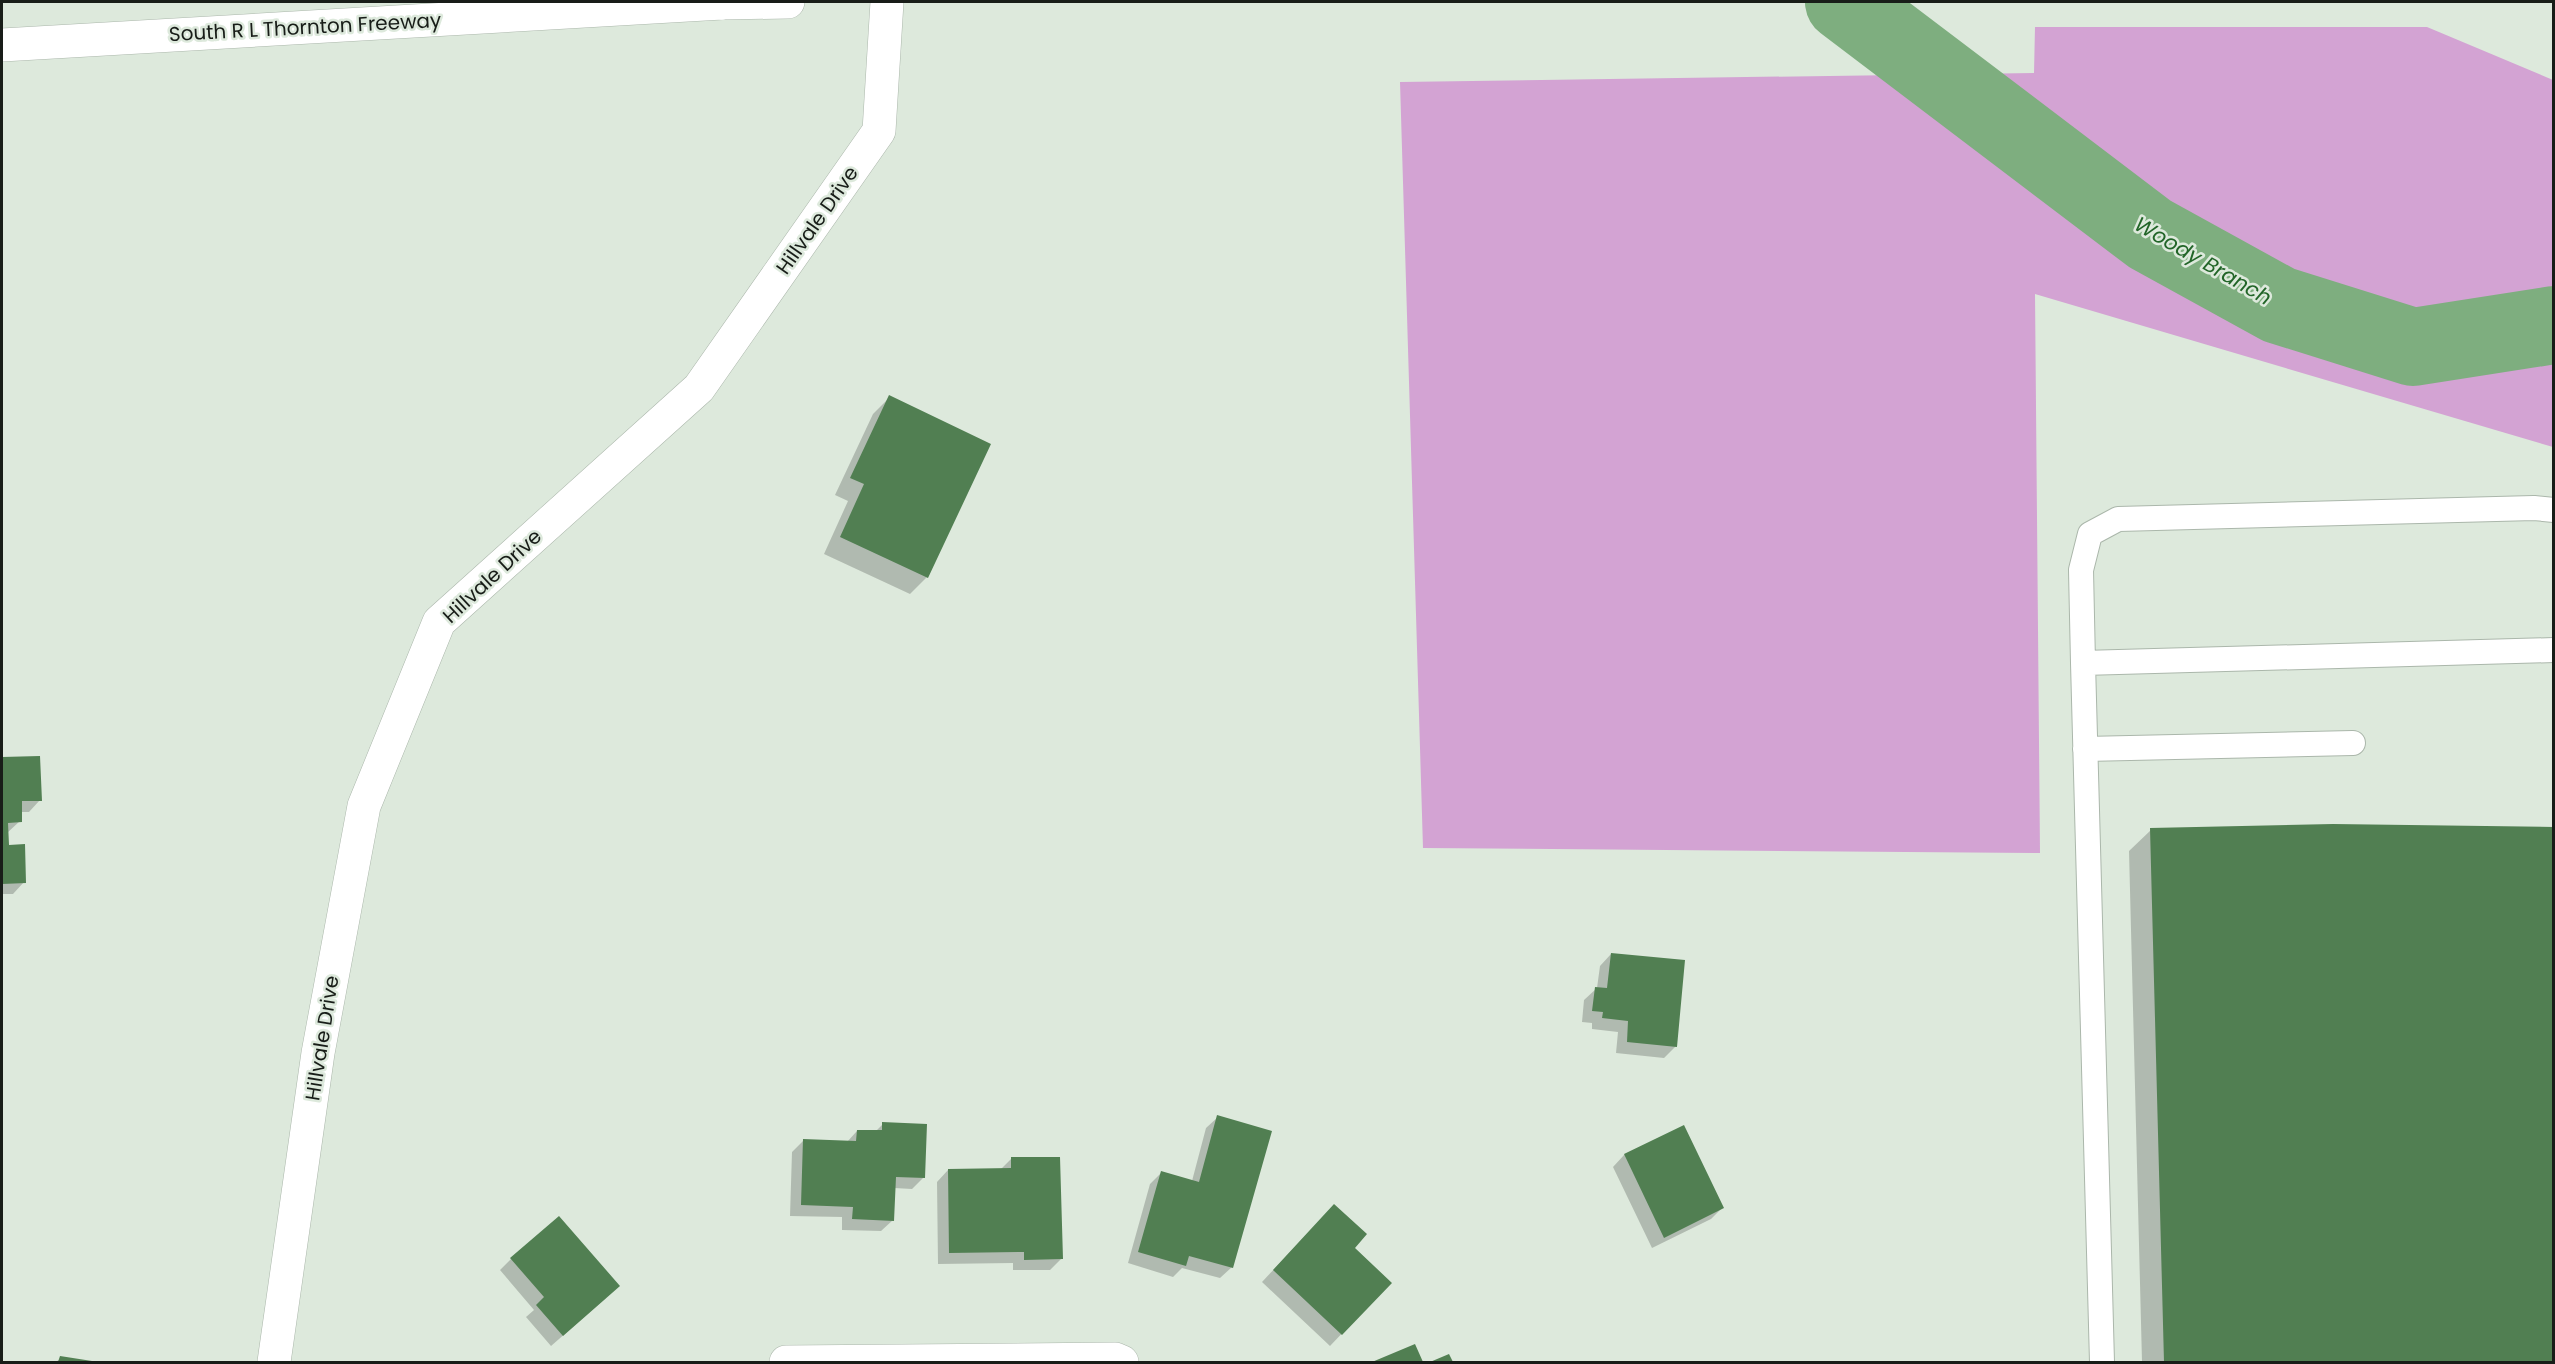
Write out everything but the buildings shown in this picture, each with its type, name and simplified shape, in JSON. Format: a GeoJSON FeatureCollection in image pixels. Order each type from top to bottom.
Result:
{"type":"FeatureCollection","features":[{"type":"Feature","properties":{"kind":"street","name":"South R L Thornton Freeway"},"geometry":{"type":"LineString","coordinates":[[2,45],[717,2],[788,2]]}},
{"type":"Feature","properties":{"kind":"street","name":"Hillvale Drive"},"geometry":{"type":"LineString","coordinates":[[274,1362],[318,1053],[364,806],[439,622],[699,388],[879,131],[886,2]]}},
{"type":"Feature","properties":{"kind":"street"},"geometry":{"type":"LineString","coordinates":[[786,1362],[1115,1359],[1122,1362]]}},
{"type":"Feature","properties":{"kind":"lane"},"geometry":{"type":"LineString","coordinates":[[2102,1362],[2081,570],[2091,534],[2118,519],[2534,508],[2553,510]]}},
{"type":"Feature","properties":{"kind":"lane"},"geometry":{"type":"LineString","coordinates":[[2083,663],[2553,650]]}},
{"type":"Feature","properties":{"kind":"lane"},"geometry":{"type":"LineString","coordinates":[[2085,749],[2353,743]]}},
{"type":"Feature","properties":{"kind":"shaded area"},"geometry":{"type":"Polygon","coordinates":[[[2035,27],[2427,27],[2553,80],[2553,447],[2035,294],[2040,853],[1423,848],[1400,82],[2034,73],[2035,27]]]}},
{"type":"Feature","properties":{"kind":"waterway","name":"Woody Branch"},"geometry":{"type":"LineString","coordinates":[[1844,2],[2150,234],[2279,305],[2413,347],[2554,325]]}}]}
